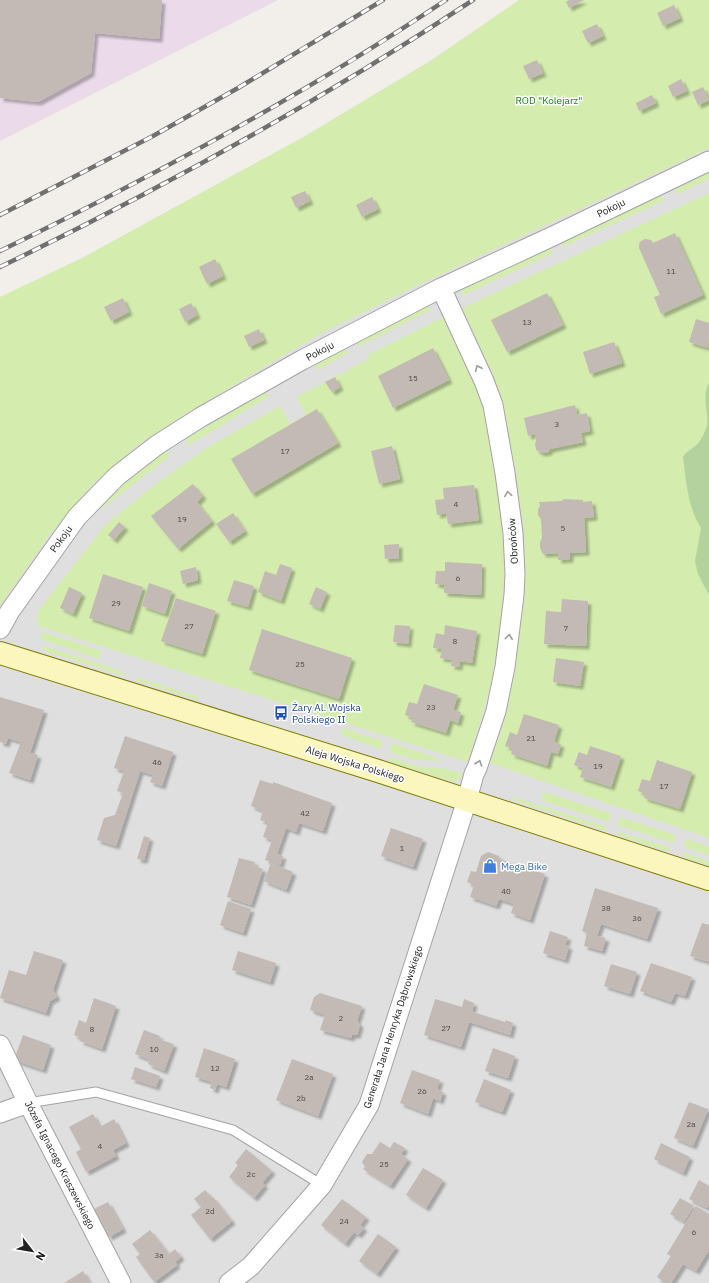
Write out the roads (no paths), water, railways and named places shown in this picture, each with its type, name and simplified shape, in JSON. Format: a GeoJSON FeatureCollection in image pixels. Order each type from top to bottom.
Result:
{"type":"FeatureCollection","features":[{"type":"Feature","properties":{"kind":"street","name":"Pokoju"},"geometry":{"type":"LineString","coordinates":[[0,629],[10,611],[77,517],[122,471],[157,445],[201,417],[308,357],[441,288],[709,162]]}},
{"type":"Feature","properties":{"kind":"street","name":"Obrońców"},"geometry":{"type":"LineString","coordinates":[[441,288],[484,381],[493,405],[503,460],[513,533],[515,574],[514,595],[505,667],[496,711],[474,774],[467,800]]}},
{"type":"Feature","properties":{"kind":"street","name":"Aleja Wojska Polskiego"},"geometry":{"type":"LineString","coordinates":[[0,653],[467,800],[709,879]]}},
{"type":"Feature","properties":{"kind":"street","name":"Generała Jana Henryka Dąbrowskiego"},"geometry":{"type":"LineString","coordinates":[[229,1283],[251,1266],[322,1185],[369,1105],[467,800]]}},
{"type":"Feature","properties":{"kind":"street","name":"Józefa Ignacego Kraszewskiego"},"geometry":{"type":"LineString","coordinates":[[0,1045],[28,1103],[121,1283]]}},
{"type":"Feature","properties":{"kind":"street"},"geometry":{"type":"LineString","coordinates":[[0,1113],[28,1103]]}},
{"type":"Feature","properties":{"kind":"lane"},"geometry":{"type":"LineString","coordinates":[[28,1103],[96,1092],[233,1130],[322,1185]]}},
{"type":"Feature","properties":{"kind":"railway"},"geometry":{"type":"LineString","coordinates":[[0,215],[153,136],[238,88],[383,0]]}},
{"type":"Feature","properties":{"kind":"railway"},"geometry":{"type":"LineString","coordinates":[[0,251],[115,194],[228,133],[338,69],[446,0]]}},
{"type":"Feature","properties":{"kind":"railway"},"geometry":{"type":"LineString","coordinates":[[0,267],[121,206],[300,108],[416,37],[473,0]]}},
{"type":"Feature","properties":{"kind":"place","name":"Żary Al. Wojska Polskiego II"},"geometry":{"type":"Point","coordinates":[281,713]}},
{"type":"Feature","properties":{"kind":"place","name":"Mega Bike"},"geometry":{"type":"Point","coordinates":[490,866]}},
{"type":"Feature","properties":{"kind":"park label","name":"ROD \"Kolejarz\""},"geometry":{"type":"Point","coordinates":[549,100]}}]}
